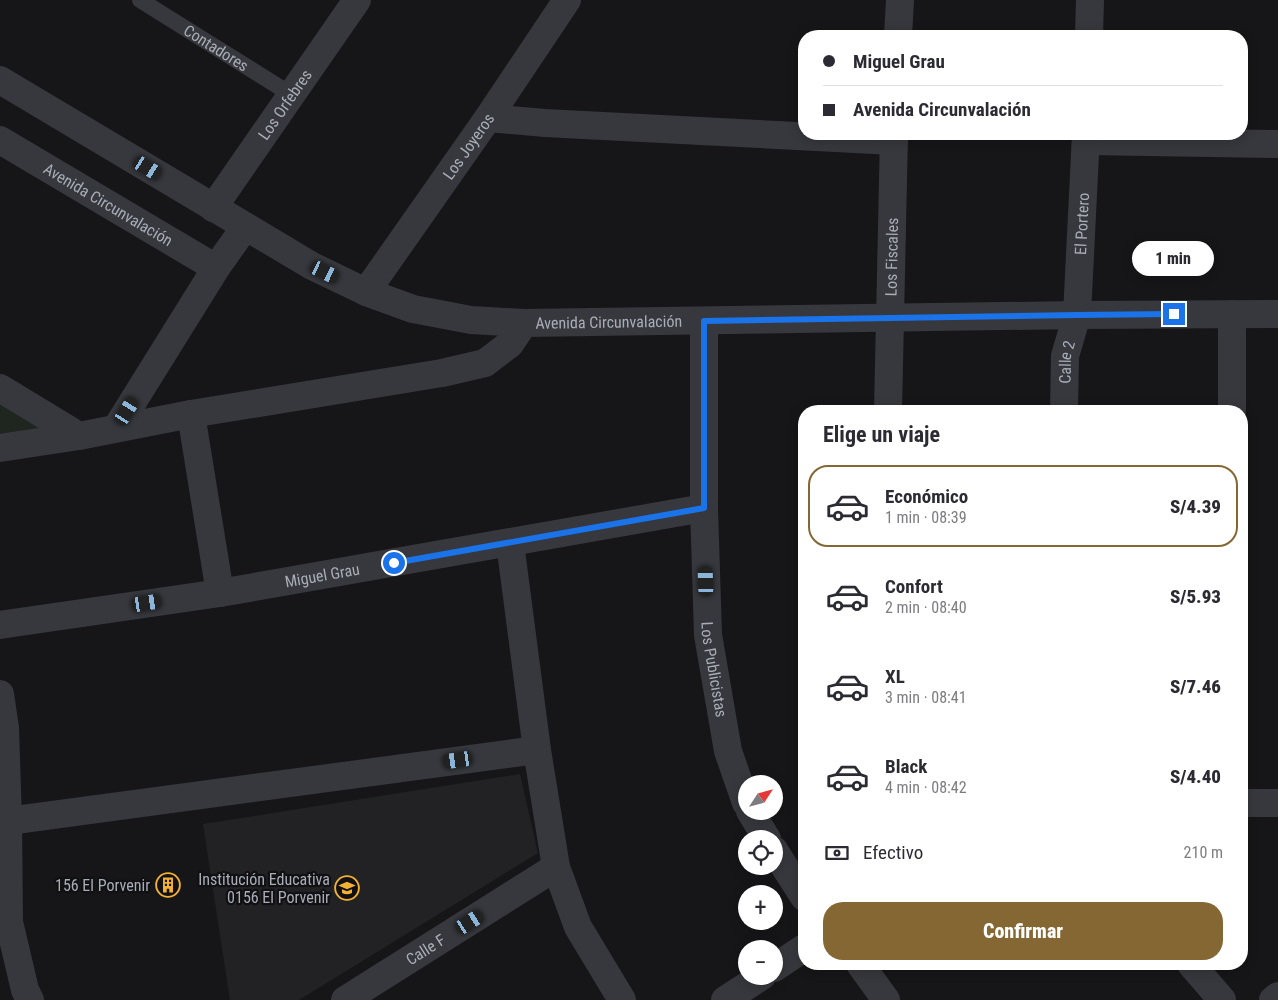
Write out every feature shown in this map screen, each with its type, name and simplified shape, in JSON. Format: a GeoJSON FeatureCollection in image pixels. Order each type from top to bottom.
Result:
{"type":"FeatureCollection","features":[{"type":"Feature","properties":{"kind":"street","name":"Los Orfebres"},"geometry":{"type":"LineString","coordinates":[[213,208],[357,0]]}},
{"type":"Feature","properties":{"kind":"street","name":"Los Joyeros"},"geometry":{"type":"LineString","coordinates":[[366,292],[488,118],[567,0]]}},
{"type":"Feature","properties":{"kind":"street"},"geometry":{"type":"LineString","coordinates":[[898,30],[900,0]]}},
{"type":"Feature","properties":{"kind":"street"},"geometry":{"type":"LineString","coordinates":[[1089,30],[1090,0]]}},
{"type":"Feature","properties":{"kind":"street","name":"Avenida Circunvalación"},"geometry":{"type":"LineString","coordinates":[[0,80],[312,266],[366,292],[413,309],[471,320],[524,323],[1278,314]]}},
{"type":"Feature","properties":{"kind":"street"},"geometry":{"type":"LineString","coordinates":[[488,118],[545,123],[798,134]]}},
{"type":"Feature","properties":{"kind":"street","name":"Avenida Circunvalación"},"geometry":{"type":"LineString","coordinates":[[0,140],[216,268]]}},
{"type":"Feature","properties":{"kind":"street","name":"Los Fiscales"},"geometry":{"type":"LineString","coordinates":[[888,405],[894,140]]}},
{"type":"Feature","properties":{"kind":"street","name":"El Portero"},"geometry":{"type":"LineString","coordinates":[[1077,315],[1086,140]]}},
{"type":"Feature","properties":{"kind":"street"},"geometry":{"type":"LineString","coordinates":[[1168,140],[1278,144]]}},
{"type":"Feature","properties":{"kind":"street"},"geometry":{"type":"LineString","coordinates":[[117,427],[216,268],[245,227]]}},
{"type":"Feature","properties":{"kind":"street"},"geometry":{"type":"LineString","coordinates":[[1232,314],[1232,405]]}},
{"type":"Feature","properties":{"kind":"street","name":"Calle 2"},"geometry":{"type":"LineString","coordinates":[[1064,405],[1065,356],[1077,315]]}},
{"type":"Feature","properties":{"kind":"street","name":"Los Publicistas"},"geometry":{"type":"LineString","coordinates":[[704,321],[704,508],[708,635],[728,751],[738,780]]}},
{"type":"Feature","properties":{"kind":"street"},"geometry":{"type":"LineString","coordinates":[[0,448],[78,436],[191,414],[442,373],[485,363],[510,344],[524,323]]}},
{"type":"Feature","properties":{"kind":"street"},"geometry":{"type":"LineString","coordinates":[[0,388],[78,436]]}},
{"type":"Feature","properties":{"kind":"street"},"geometry":{"type":"LineString","coordinates":[[191,414],[220,593]]}},
{"type":"Feature","properties":{"kind":"street","name":"Miguel Grau"},"geometry":{"type":"LineString","coordinates":[[0,624],[220,593],[704,508]]}},
{"type":"Feature","properties":{"kind":"street"},"geometry":{"type":"LineString","coordinates":[[510,543],[537,750],[556,867],[578,927],[622,1000]]}},
{"type":"Feature","properties":{"kind":"street"},"geometry":{"type":"LineString","coordinates":[[0,694],[5,728],[9,922],[25,990],[30,1000]]}},
{"type":"Feature","properties":{"kind":"street"},"geometry":{"type":"LineString","coordinates":[[8,821],[537,750]]}},
{"type":"Feature","properties":{"kind":"street"},"geometry":{"type":"LineString","coordinates":[[1248,803],[1278,803]]}},
{"type":"Feature","properties":{"kind":"street"},"geometry":{"type":"LineString","coordinates":[[783,864],[798,888]]}},
{"type":"Feature","properties":{"kind":"street","name":"Calle F"},"geometry":{"type":"LineString","coordinates":[[345,1000],[556,867]]}},
{"type":"Feature","properties":{"kind":"street"},"geometry":{"type":"LineString","coordinates":[[783,962],[798,952]]}},
{"type":"Feature","properties":{"kind":"street"},"geometry":{"type":"LineString","coordinates":[[864,970],[886,1000]]}},
{"type":"Feature","properties":{"kind":"street"},"geometry":{"type":"LineString","coordinates":[[1196,970],[1222,1000]]}},
{"type":"Feature","properties":{"kind":"street"},"geometry":{"type":"LineString","coordinates":[[725,1000],[748,985]]}},
{"type":"Feature","properties":{"kind":"street"},"geometry":{"type":"LineString","coordinates":[[1273,1000],[1278,996]]}},
{"type":"Feature","properties":{"kind":"lane","name":"Contadores"},"geometry":{"type":"LineString","coordinates":[[140,0],[292,95]]}},
{"type":"Feature","properties":{"kind":"shaded area"},"geometry":{"type":"Polygon","coordinates":[[[0,392],[58,427],[0,434],[0,392]]]}},
{"type":"Feature","properties":{"kind":"shaded area","name":"Institución Educativa 0156 El Porvenir"},"geometry":{"type":"Polygon","coordinates":[[[520,774],[538,853],[299,1000],[230,1000],[203,824],[520,774]]]}},
{"type":"Feature","properties":{"kind":"place","name":"156 El Porvenir"},"geometry":{"type":"Point","coordinates":[168,885]}},
{"type":"Feature","properties":{"kind":"place","name":"Institución Educativa 0156 El Porvenir"},"geometry":{"type":"Point","coordinates":[347,888]}},
{"type":"Feature","properties":{"kind":"route"},"geometry":{"type":"LineString","coordinates":[[394,563],[704,508],[704,321],[1174,314]]}}]}
